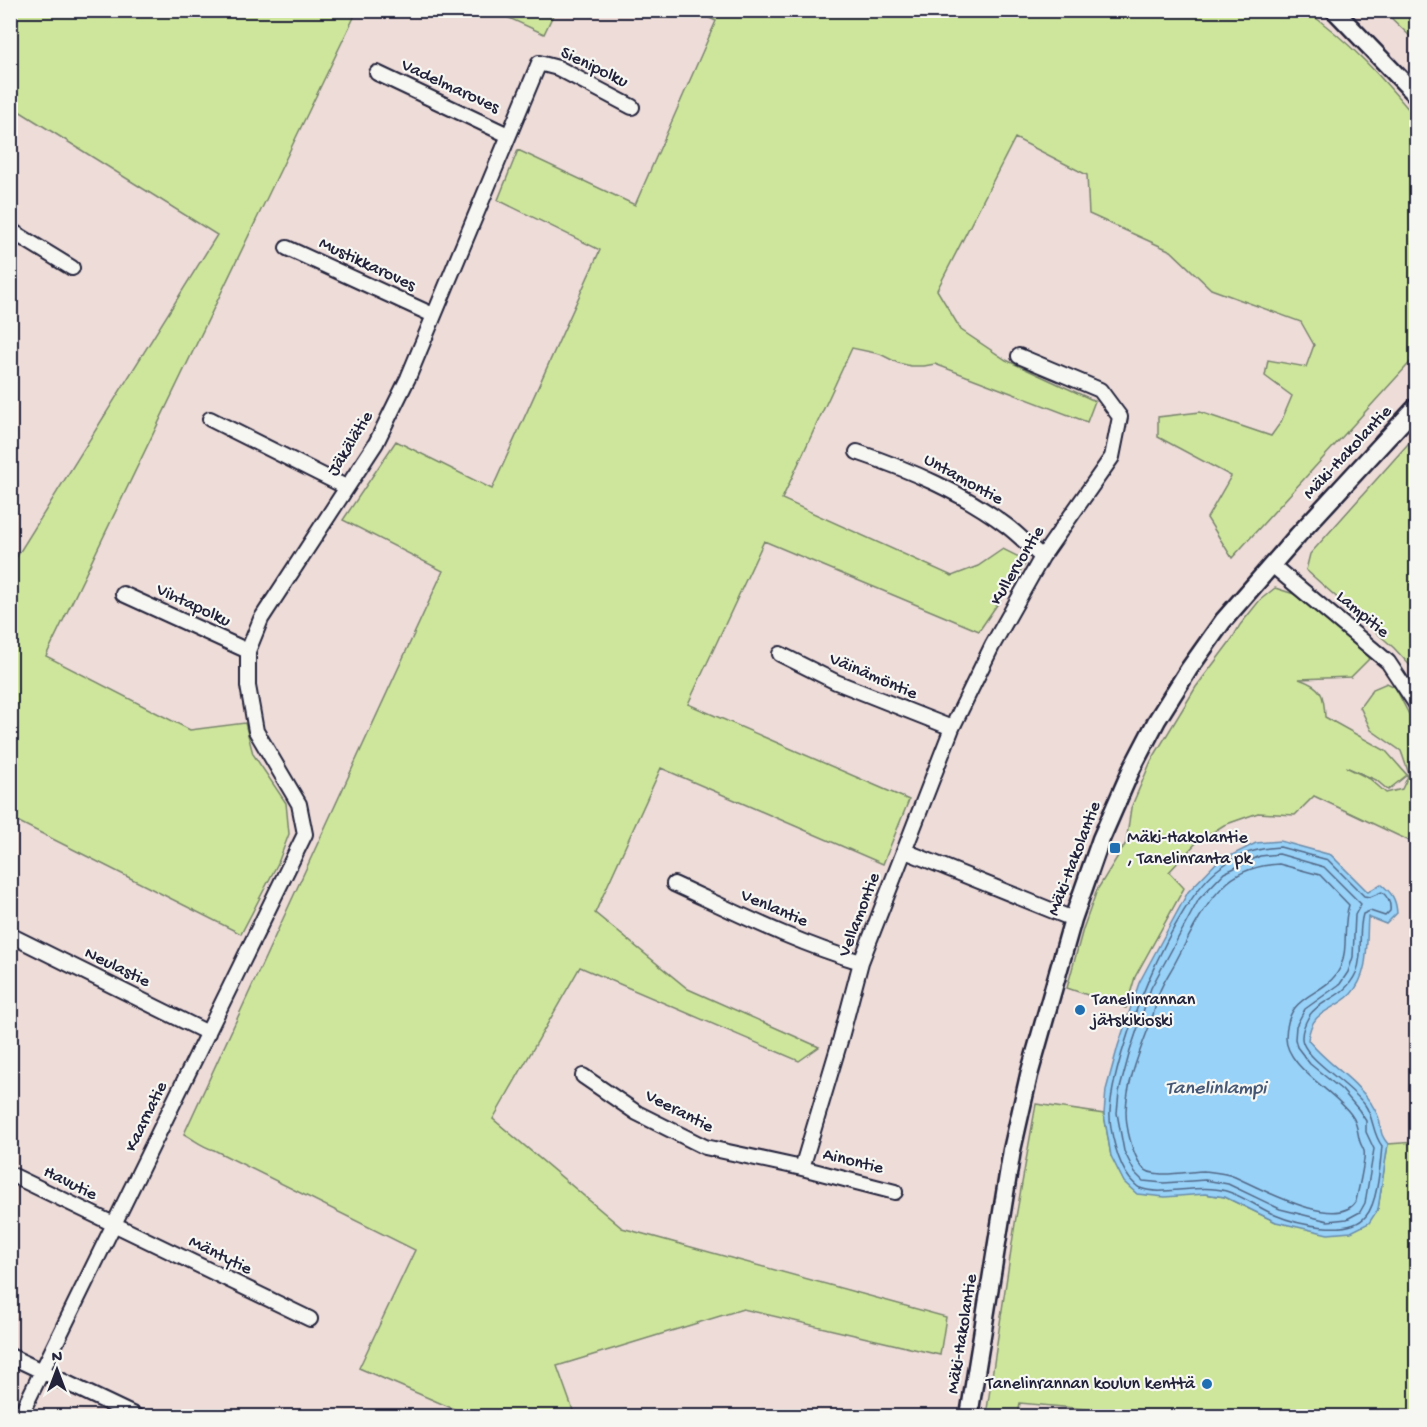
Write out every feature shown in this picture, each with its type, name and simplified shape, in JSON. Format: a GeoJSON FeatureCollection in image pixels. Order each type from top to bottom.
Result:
{"type":"FeatureCollection","features":[{"type":"Feature","properties":{"kind":"street"},"geometry":{"type":"LineString","coordinates":[[1334,10],[1416,95]]}},
{"type":"Feature","properties":{"kind":"street","name":"Sienipolku"},"geometry":{"type":"LineString","coordinates":[[539,63],[558,68],[632,107]]}},
{"type":"Feature","properties":{"kind":"street","name":"Jäkälätie"},"geometry":{"type":"LineString","coordinates":[[305,834],[299,804],[256,731],[248,686],[248,651],[261,620],[376,443],[408,378],[539,63]]}},
{"type":"Feature","properties":{"kind":"street","name":"Vadelmaroves"},"geometry":{"type":"LineString","coordinates":[[376,72],[508,135]]}},
{"type":"Feature","properties":{"kind":"street"},"geometry":{"type":"LineString","coordinates":[[10,230],[72,268]]}},
{"type":"Feature","properties":{"kind":"street","name":"Mustikkaroves"},"geometry":{"type":"LineString","coordinates":[[287,248],[433,315]]}},
{"type":"Feature","properties":{"kind":"street","name":"Kullervontie"},"geometry":{"type":"LineString","coordinates":[[905,851],[952,728],[992,646],[1042,557],[1112,457],[1120,417],[1100,390],[1019,356]]}},
{"type":"Feature","properties":{"kind":"street","name":"Mäki-Hakolantie"},"geometry":{"type":"LineString","coordinates":[[969,1416],[1012,1150],[1029,1075],[1073,919],[1101,838],[1132,768],[1157,720],[1223,621],[1416,407]]}},
{"type":"Feature","properties":{"kind":"street"},"geometry":{"type":"LineString","coordinates":[[210,418],[346,487]]}},
{"type":"Feature","properties":{"kind":"street","name":"Untamontie"},"geometry":{"type":"LineString","coordinates":[[857,452],[900,466],[949,490],[1007,526],[1042,557]]}},
{"type":"Feature","properties":{"kind":"street","name":"Lampitie"},"geometry":{"type":"LineString","coordinates":[[1272,565],[1388,662],[1416,704]]}},
{"type":"Feature","properties":{"kind":"street","name":"Vihtapolku"},"geometry":{"type":"LineString","coordinates":[[123,594],[248,651]]}},
{"type":"Feature","properties":{"kind":"street","name":"Väinämöntie"},"geometry":{"type":"LineString","coordinates":[[780,654],[836,682],[952,728]]}},
{"type":"Feature","properties":{"kind":"street","name":"Kaarnatie"},"geometry":{"type":"LineString","coordinates":[[20,1416],[44,1372],[305,834]]}},
{"type":"Feature","properties":{"kind":"street"},"geometry":{"type":"LineString","coordinates":[[905,851],[1073,919]]}},
{"type":"Feature","properties":{"kind":"street","name":"Vellamontie"},"geometry":{"type":"LineString","coordinates":[[802,1168],[861,962],[882,904],[905,851]]}},
{"type":"Feature","properties":{"kind":"street","name":"Venlantie"},"geometry":{"type":"LineString","coordinates":[[674,884],[834,954],[861,962]]}},
{"type":"Feature","properties":{"kind":"street","name":"Neulastie"},"geometry":{"type":"LineString","coordinates":[[10,935],[208,1033]]}},
{"type":"Feature","properties":{"kind":"street","name":"Veerantie"},"geometry":{"type":"LineString","coordinates":[[583,1076],[637,1113],[705,1147],[802,1168]]}},
{"type":"Feature","properties":{"kind":"street","name":"Ainontie"},"geometry":{"type":"LineString","coordinates":[[802,1168],[895,1192]]}},
{"type":"Feature","properties":{"kind":"street","name":"Havutie"},"geometry":{"type":"LineString","coordinates":[[10,1174],[114,1226]]}},
{"type":"Feature","properties":{"kind":"street","name":"Mäntytie"},"geometry":{"type":"LineString","coordinates":[[114,1226],[310,1319]]}},
{"type":"Feature","properties":{"kind":"street"},"geometry":{"type":"LineString","coordinates":[[10,1356],[136,1416]]}},
{"type":"Feature","properties":{"kind":"green space"},"geometry":{"type":"Polygon","coordinates":[[[11,10],[357,11],[46,656],[190,730],[245,723],[253,754],[286,803],[289,834],[278,863],[241,934],[11,818],[11,566],[217,235],[11,106],[11,10]]]}},
{"type":"Feature","properties":{"kind":"green space"},"geometry":{"type":"Polygon","coordinates":[[[494,11],[555,11],[544,34],[494,11]]]}},
{"type":"Feature","properties":{"kind":"green space"},"geometry":{"type":"Polygon","coordinates":[[[694,11],[1306,11],[1351,47],[1416,118],[1416,356],[1232,558],[1207,518],[1231,476],[1158,437],[1158,417],[1200,412],[1271,436],[1281,422],[1292,396],[1265,376],[1268,360],[1306,367],[1314,345],[1301,322],[1211,289],[1171,251],[1089,214],[1087,175],[1015,138],[937,290],[961,330],[1006,360],[1095,401],[1087,422],[935,364],[911,366],[898,363],[880,354],[852,348],[782,499],[952,576],[978,566],[1003,549],[1027,561],[979,631],[764,541],[688,704],[909,800],[883,864],[661,768],[595,913],[688,989],[819,1047],[799,1061],[580,967],[493,1119],[622,1228],[946,1317],[940,1355],[743,1309],[557,1366],[575,1416],[470,1416],[359,1368],[415,1250],[184,1134],[443,571],[343,520],[396,441],[492,489],[600,250],[498,200],[518,150],[635,205],[716,21],[694,11]]]}},
{"type":"Feature","properties":{"kind":"green space"},"geometry":{"type":"Polygon","coordinates":[[[1384,11],[1416,11],[1416,42],[1384,11]]]}},
{"type":"Feature","properties":{"kind":"green space"},"geometry":{"type":"Polygon","coordinates":[[[1416,435],[1416,672],[1394,648],[1306,570],[1310,554],[1416,435]]]}},
{"type":"Feature","properties":{"kind":"green space"},"geometry":{"type":"Polygon","coordinates":[[[1275,588],[1294,594],[1336,626],[1370,658],[1351,677],[1299,679],[1313,685],[1320,692],[1324,702],[1325,717],[1386,751],[1407,775],[1388,790],[1376,780],[1346,767],[1370,779],[1386,793],[1402,789],[1409,774],[1401,751],[1371,730],[1360,707],[1373,689],[1387,683],[1395,687],[1416,728],[1416,844],[1314,796],[1295,815],[1258,813],[1224,825],[1197,842],[1169,872],[1184,888],[1135,977],[1126,1008],[1067,988],[1083,929],[1097,890],[1126,843],[1131,808],[1151,761],[1196,687],[1240,625],[1260,600],[1275,588]]]}},
{"type":"Feature","properties":{"kind":"green space"},"geometry":{"type":"Polygon","coordinates":[[[1036,1104],[1104,1114],[1111,1156],[1185,1194],[1225,1197],[1276,1222],[1378,1209],[1388,1144],[1416,1142],[1416,1416],[1095,1416],[1095,1410],[1020,1403],[1018,1416],[986,1416],[1016,1217],[1036,1104]]]}},
{"type":"Feature","properties":{"kind":"water","name":"Tanelinlampi"},"geometry":{"type":"Polygon","coordinates":[[[1280,841],[1331,855],[1368,892],[1381,884],[1393,897],[1397,913],[1386,924],[1368,917],[1366,957],[1357,986],[1344,1000],[1313,1022],[1308,1040],[1371,1103],[1378,1115],[1382,1134],[1388,1144],[1378,1209],[1369,1223],[1351,1232],[1328,1234],[1276,1222],[1225,1197],[1205,1194],[1165,1197],[1137,1194],[1124,1182],[1111,1156],[1104,1114],[1106,1090],[1139,983],[1188,892],[1216,863],[1256,843],[1280,841]]]}},
{"type":"Feature","properties":{"kind":"place","name":"Mäki-Hakolantie , Tanelinranta pk"},"geometry":{"type":"Point","coordinates":[1115,848]}},
{"type":"Feature","properties":{"kind":"place","name":"Tanelinrannan jätskikioski"},"geometry":{"type":"Point","coordinates":[1080,1010]}},
{"type":"Feature","properties":{"kind":"place","name":"Tanelinrannan koulun kenttä"},"geometry":{"type":"Point","coordinates":[1207,1384]}}]}
